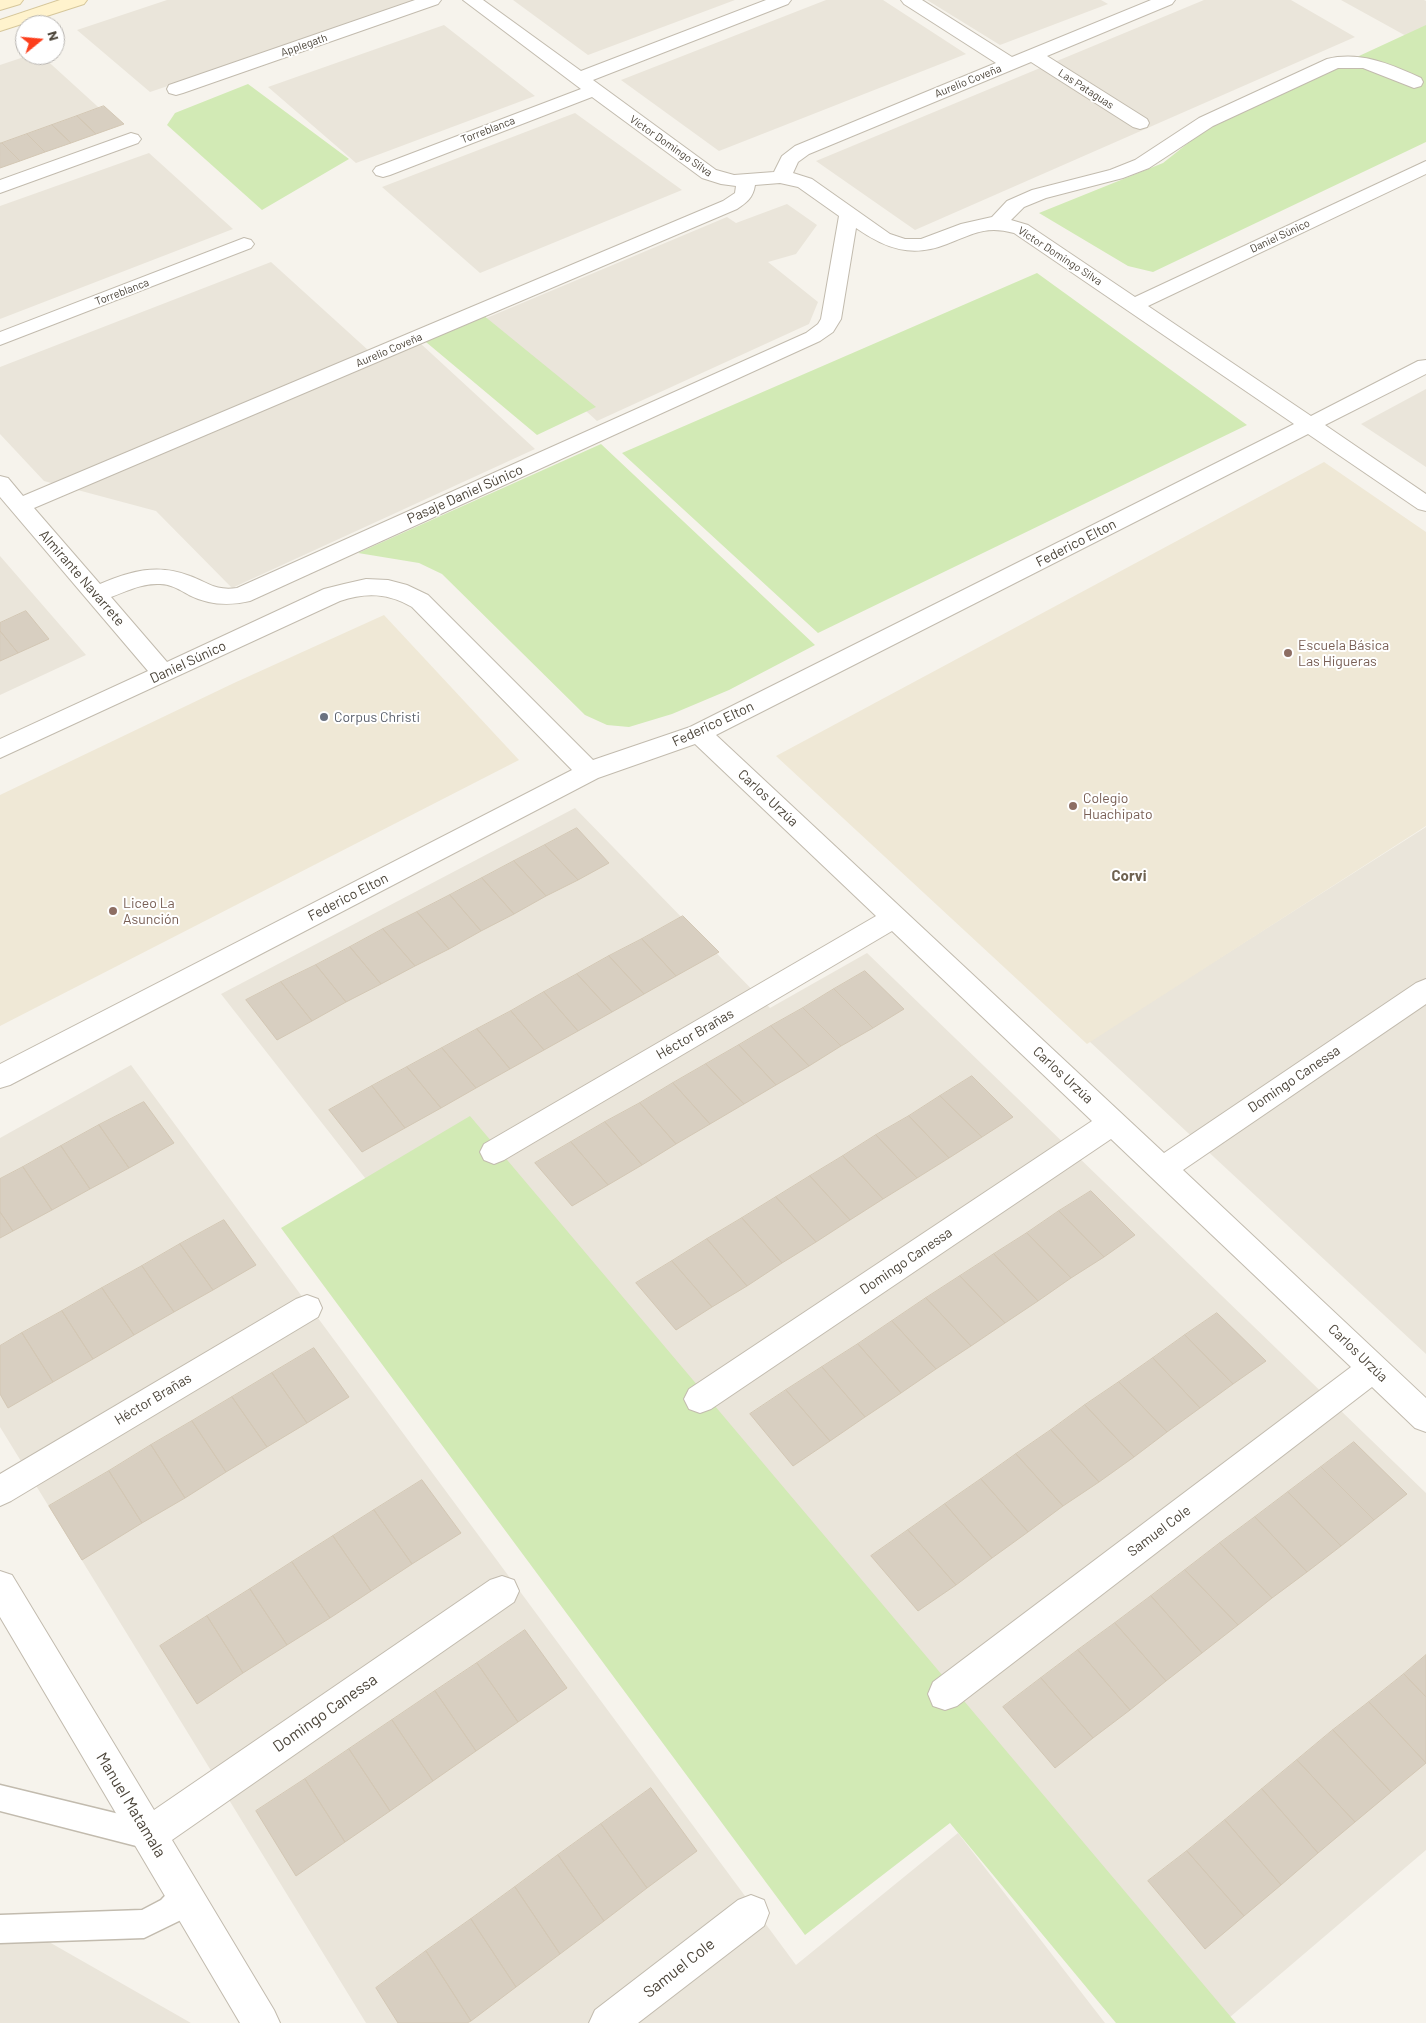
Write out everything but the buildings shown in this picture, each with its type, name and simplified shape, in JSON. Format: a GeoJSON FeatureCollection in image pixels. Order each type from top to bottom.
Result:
{"type":"FeatureCollection","features":[{"type":"Feature","properties":{"kind":"main road"},"geometry":{"type":"LineString","coordinates":[[0,5],[14,0]]}},
{"type":"Feature","properties":{"kind":"main road"},"geometry":{"type":"LineString","coordinates":[[0,26],[78,0]]}},
{"type":"Feature","properties":{"kind":"street","name":"Applegath"},"geometry":{"type":"LineString","coordinates":[[176,89],[432,0]]}},
{"type":"Feature","properties":{"kind":"street","name":"Víctor Domingo Silva"},"geometry":{"type":"LineString","coordinates":[[472,0],[709,174],[720,179],[746,182],[782,176],[805,183],[883,238],[907,246],[932,244],[980,223],[999,222],[1021,229],[1426,504]]}},
{"type":"Feature","properties":{"kind":"street"},"geometry":{"type":"LineString","coordinates":[[578,79],[782,0]]}},
{"type":"Feature","properties":{"kind":"street"},"geometry":{"type":"LineString","coordinates":[[910,0],[1010,64]]}},
{"type":"Feature","properties":{"kind":"street"},"geometry":{"type":"LineString","coordinates":[[1124,0],[1142,10]]}},
{"type":"Feature","properties":{"kind":"street","name":"Aurelio Coveña"},"geometry":{"type":"LineString","coordinates":[[782,176],[790,157],[802,150],[1166,0]]}},
{"type":"Feature","properties":{"kind":"street","name":"Las Pataguas"},"geometry":{"type":"LineString","coordinates":[[1033,55],[1140,124]]}},
{"type":"Feature","properties":{"kind":"street"},"geometry":{"type":"LineString","coordinates":[[999,222],[1009,209],[1020,201],[1048,191],[1123,172],[1142,164],[1161,155],[1191,130],[1206,122],[1334,63],[1347,60],[1364,62],[1414,82]]}},
{"type":"Feature","properties":{"kind":"street","name":"Torreblanca"},"geometry":{"type":"LineString","coordinates":[[383,170],[594,90]]}},
{"type":"Feature","properties":{"kind":"street"},"geometry":{"type":"LineString","coordinates":[[0,187],[131,139]]}},
{"type":"Feature","properties":{"kind":"street","name":"Daniel Súnico"},"geometry":{"type":"LineString","coordinates":[[1134,305],[1426,167]]}},
{"type":"Feature","properties":{"kind":"street","name":"Aurelio Coveña"},"geometry":{"type":"LineString","coordinates":[[19,506],[730,205],[744,195],[746,182]]}},
{"type":"Feature","properties":{"kind":"street","name":"Pasaje Daniel Súnico"},"geometry":{"type":"LineString","coordinates":[[96,595],[132,580],[151,576],[175,579],[210,596],[221,598],[242,594],[804,341],[826,328],[831,319],[849,214]]}},
{"type":"Feature","properties":{"kind":"street","name":"Torreblanca"},"geometry":{"type":"LineString","coordinates":[[0,339],[244,244]]}},
{"type":"Feature","properties":{"kind":"street","name":"Federico Elton"},"geometry":{"type":"LineString","coordinates":[[0,1078],[589,772],[612,762],[671,744],[699,733],[1426,366]]}},
{"type":"Feature","properties":{"kind":"street","name":"Almirante Navarrete"},"geometry":{"type":"LineString","coordinates":[[1,485],[163,673]]}},
{"type":"Feature","properties":{"kind":"street","name":"Daniel Súnico"},"geometry":{"type":"LineString","coordinates":[[0,749],[332,595],[364,586],[380,586],[403,591],[420,600],[589,772]]}},
{"type":"Feature","properties":{"kind":"street","name":"Carlos Urzúa"},"geometry":{"type":"LineString","coordinates":[[699,733],[1374,1368],[1420,1403]]}},
{"type":"Feature","properties":{"kind":"street","name":"Héctor Brañas"},"geometry":{"type":"LineString","coordinates":[[494,1152],[895,917]]}},
{"type":"Feature","properties":{"kind":"street","name":"Domingo Canessa"},"geometry":{"type":"LineString","coordinates":[[1162,1169],[1426,990]]}},
{"type":"Feature","properties":{"kind":"street","name":"Domingo Canessa"},"geometry":{"type":"LineString","coordinates":[[700,1399],[1113,1122]]}},
{"type":"Feature","properties":{"kind":"street","name":"Héctor Brañas"},"geometry":{"type":"LineString","coordinates":[[0,1491],[307,1308]]}},
{"type":"Feature","properties":{"kind":"street","name":"Samuel Cole"},"geometry":{"type":"LineString","coordinates":[[945,1694],[1374,1368]]}},
{"type":"Feature","properties":{"kind":"street","name":"Manuel Matamala"},"geometry":{"type":"LineString","coordinates":[[0,1586],[261,2023]]}},
{"type":"Feature","properties":{"kind":"street","name":"Domingo Canessa"},"geometry":{"type":"LineString","coordinates":[[148,1835],[502,1591]]}},
{"type":"Feature","properties":{"kind":"street","name":"Samuel Cole"},"geometry":{"type":"LineString","coordinates":[[608,2023],[750,1913]]}},
{"type":"Feature","properties":{"kind":"lane"},"geometry":{"type":"LineString","coordinates":[[0,1798],[148,1835]]}},
{"type":"Feature","properties":{"kind":"lane"},"geometry":{"type":"LineString","coordinates":[[0,1929],[144,1924],[171,1910],[184,1894]]}},
{"type":"Feature","properties":{"kind":"shaded area"},"geometry":{"type":"Polygon","coordinates":[[[167,0],[421,1],[150,92],[77,30],[167,0]]]}},
{"type":"Feature","properties":{"kind":"shaded area"},"geometry":{"type":"Polygon","coordinates":[[[513,0],[735,0],[588,55],[513,0]]]}},
{"type":"Feature","properties":{"kind":"shaded area"},"geometry":{"type":"Polygon","coordinates":[[[826,0],[883,0],[966,54],[719,151],[621,80],[826,0]]]}},
{"type":"Feature","properties":{"kind":"shaded area"},"geometry":{"type":"Polygon","coordinates":[[[927,0],[1101,0],[1108,4],[1000,45],[927,0]]]}},
{"type":"Feature","properties":{"kind":"shaded area"},"geometry":{"type":"Polygon","coordinates":[[[1204,0],[1291,0],[1355,37],[915,230],[816,161],[1204,0]]]}},
{"type":"Feature","properties":{"kind":"shaded area"},"geometry":{"type":"Polygon","coordinates":[[[1341,0],[1424,0],[1426,1],[1426,29],[1408,37],[1341,0]]]}},
{"type":"Feature","properties":{"kind":"shaded area"},"geometry":{"type":"Polygon","coordinates":[[[444,25],[535,96],[356,163],[268,87],[444,25]]]}},
{"type":"Feature","properties":{"kind":"shaded area"},"geometry":{"type":"Polygon","coordinates":[[[15,60],[15,65],[52,65],[119,126],[0,168],[0,65],[15,60]]]}},
{"type":"Feature","properties":{"kind":"shaded area"},"geometry":{"type":"Polygon","coordinates":[[[575,113],[682,190],[480,273],[382,187],[575,113]]]}},
{"type":"Feature","properties":{"kind":"shaded area"},"geometry":{"type":"Polygon","coordinates":[[[149,153],[233,229],[0,319],[0,206],[149,153]]]}},
{"type":"Feature","properties":{"kind":"shaded area"},"geometry":{"type":"Polygon","coordinates":[[[787,204],[817,225],[796,254],[768,262],[818,302],[809,324],[597,421],[484,319],[727,217],[736,223],[787,204]]]}},
{"type":"Feature","properties":{"kind":"shaded area"},"geometry":{"type":"Polygon","coordinates":[[[271,262],[379,360],[420,343],[535,449],[232,588],[156,511],[44,481],[0,434],[0,367],[271,262]]]}},
{"type":"Feature","properties":{"kind":"shaded area"},"geometry":{"type":"Polygon","coordinates":[[[1426,389],[1426,467],[1361,424],[1426,389]]]}},
{"type":"Feature","properties":{"kind":"shaded area","name":"Colegio Huachipato"},"geometry":{"type":"Polygon","coordinates":[[[1324,462],[1426,532],[1426,826],[1087,1044],[776,756],[1324,462]]]}},
{"type":"Feature","properties":{"kind":"shaded area"},"geometry":{"type":"Polygon","coordinates":[[[0,556],[86,655],[0,695],[0,556]]]}},
{"type":"Feature","properties":{"kind":"shaded area","name":"Liceo La Asunción"},"geometry":{"type":"Polygon","coordinates":[[[384,615],[519,760],[0,1026],[0,795],[234,683],[384,615]]]}},
{"type":"Feature","properties":{"kind":"shaded area"},"geometry":{"type":"Polygon","coordinates":[[[575,808],[770,1008],[867,953],[1426,1493],[1426,1850],[1223,2023],[376,1192],[221,994],[575,808]]]}},
{"type":"Feature","properties":{"kind":"shaded area"},"geometry":{"type":"Polygon","coordinates":[[[1426,827],[1426,1354],[1089,1041],[1426,827]]]}},
{"type":"Feature","properties":{"kind":"shaded area"},"geometry":{"type":"Polygon","coordinates":[[[131,1065],[796,1965],[958,1833],[1105,2023],[366,2023],[0,1427],[0,1138],[131,1065]]]}},
{"type":"Feature","properties":{"kind":"shaded area"},"geometry":{"type":"Polygon","coordinates":[[[0,1914],[191,2023],[0,2023],[0,1914]]]}},
{"type":"Feature","properties":{"kind":"green space"},"geometry":{"type":"Polygon","coordinates":[[[1426,25],[1426,142],[1153,272],[1128,266],[1039,213],[1163,163],[1212,124],[1426,25]]]}},
{"type":"Feature","properties":{"kind":"green space"},"geometry":{"type":"Polygon","coordinates":[[[248,84],[349,159],[262,210],[167,125],[175,113],[248,84]]]}},
{"type":"Feature","properties":{"kind":"green space"},"geometry":{"type":"Polygon","coordinates":[[[1037,273],[1247,425],[818,633],[622,453],[1037,273]]]}},
{"type":"Feature","properties":{"kind":"green space"},"geometry":{"type":"Polygon","coordinates":[[[472,306],[596,407],[537,435],[414,332],[472,306]]]}},
{"type":"Feature","properties":{"kind":"green space"},"geometry":{"type":"Polygon","coordinates":[[[601,444],[815,645],[729,690],[672,714],[629,727],[607,725],[585,715],[442,574],[419,563],[358,553],[601,444]]]}},
{"type":"Feature","properties":{"kind":"green space"},"geometry":{"type":"Polygon","coordinates":[[[470,1116],[1236,2023],[1116,2023],[950,1823],[805,1935],[281,1228],[470,1116]]]}},
{"type":"Feature","properties":{"kind":"place","name":"Escuela Básica Las Higueras"},"geometry":{"type":"Point","coordinates":[1288,653]}},
{"type":"Feature","properties":{"kind":"place","name":"Corpus Christi"},"geometry":{"type":"Point","coordinates":[324,717]}},
{"type":"Feature","properties":{"kind":"place","name":"Colegio Huachipato"},"geometry":{"type":"Point","coordinates":[1073,806]}},
{"type":"Feature","properties":{"kind":"place","name":"Liceo La Asunción"},"geometry":{"type":"Point","coordinates":[113,911]}},
{"type":"Feature","properties":{"kind":"district","name":"Corvi"},"geometry":{"type":"Point","coordinates":[1129,876]}}]}
